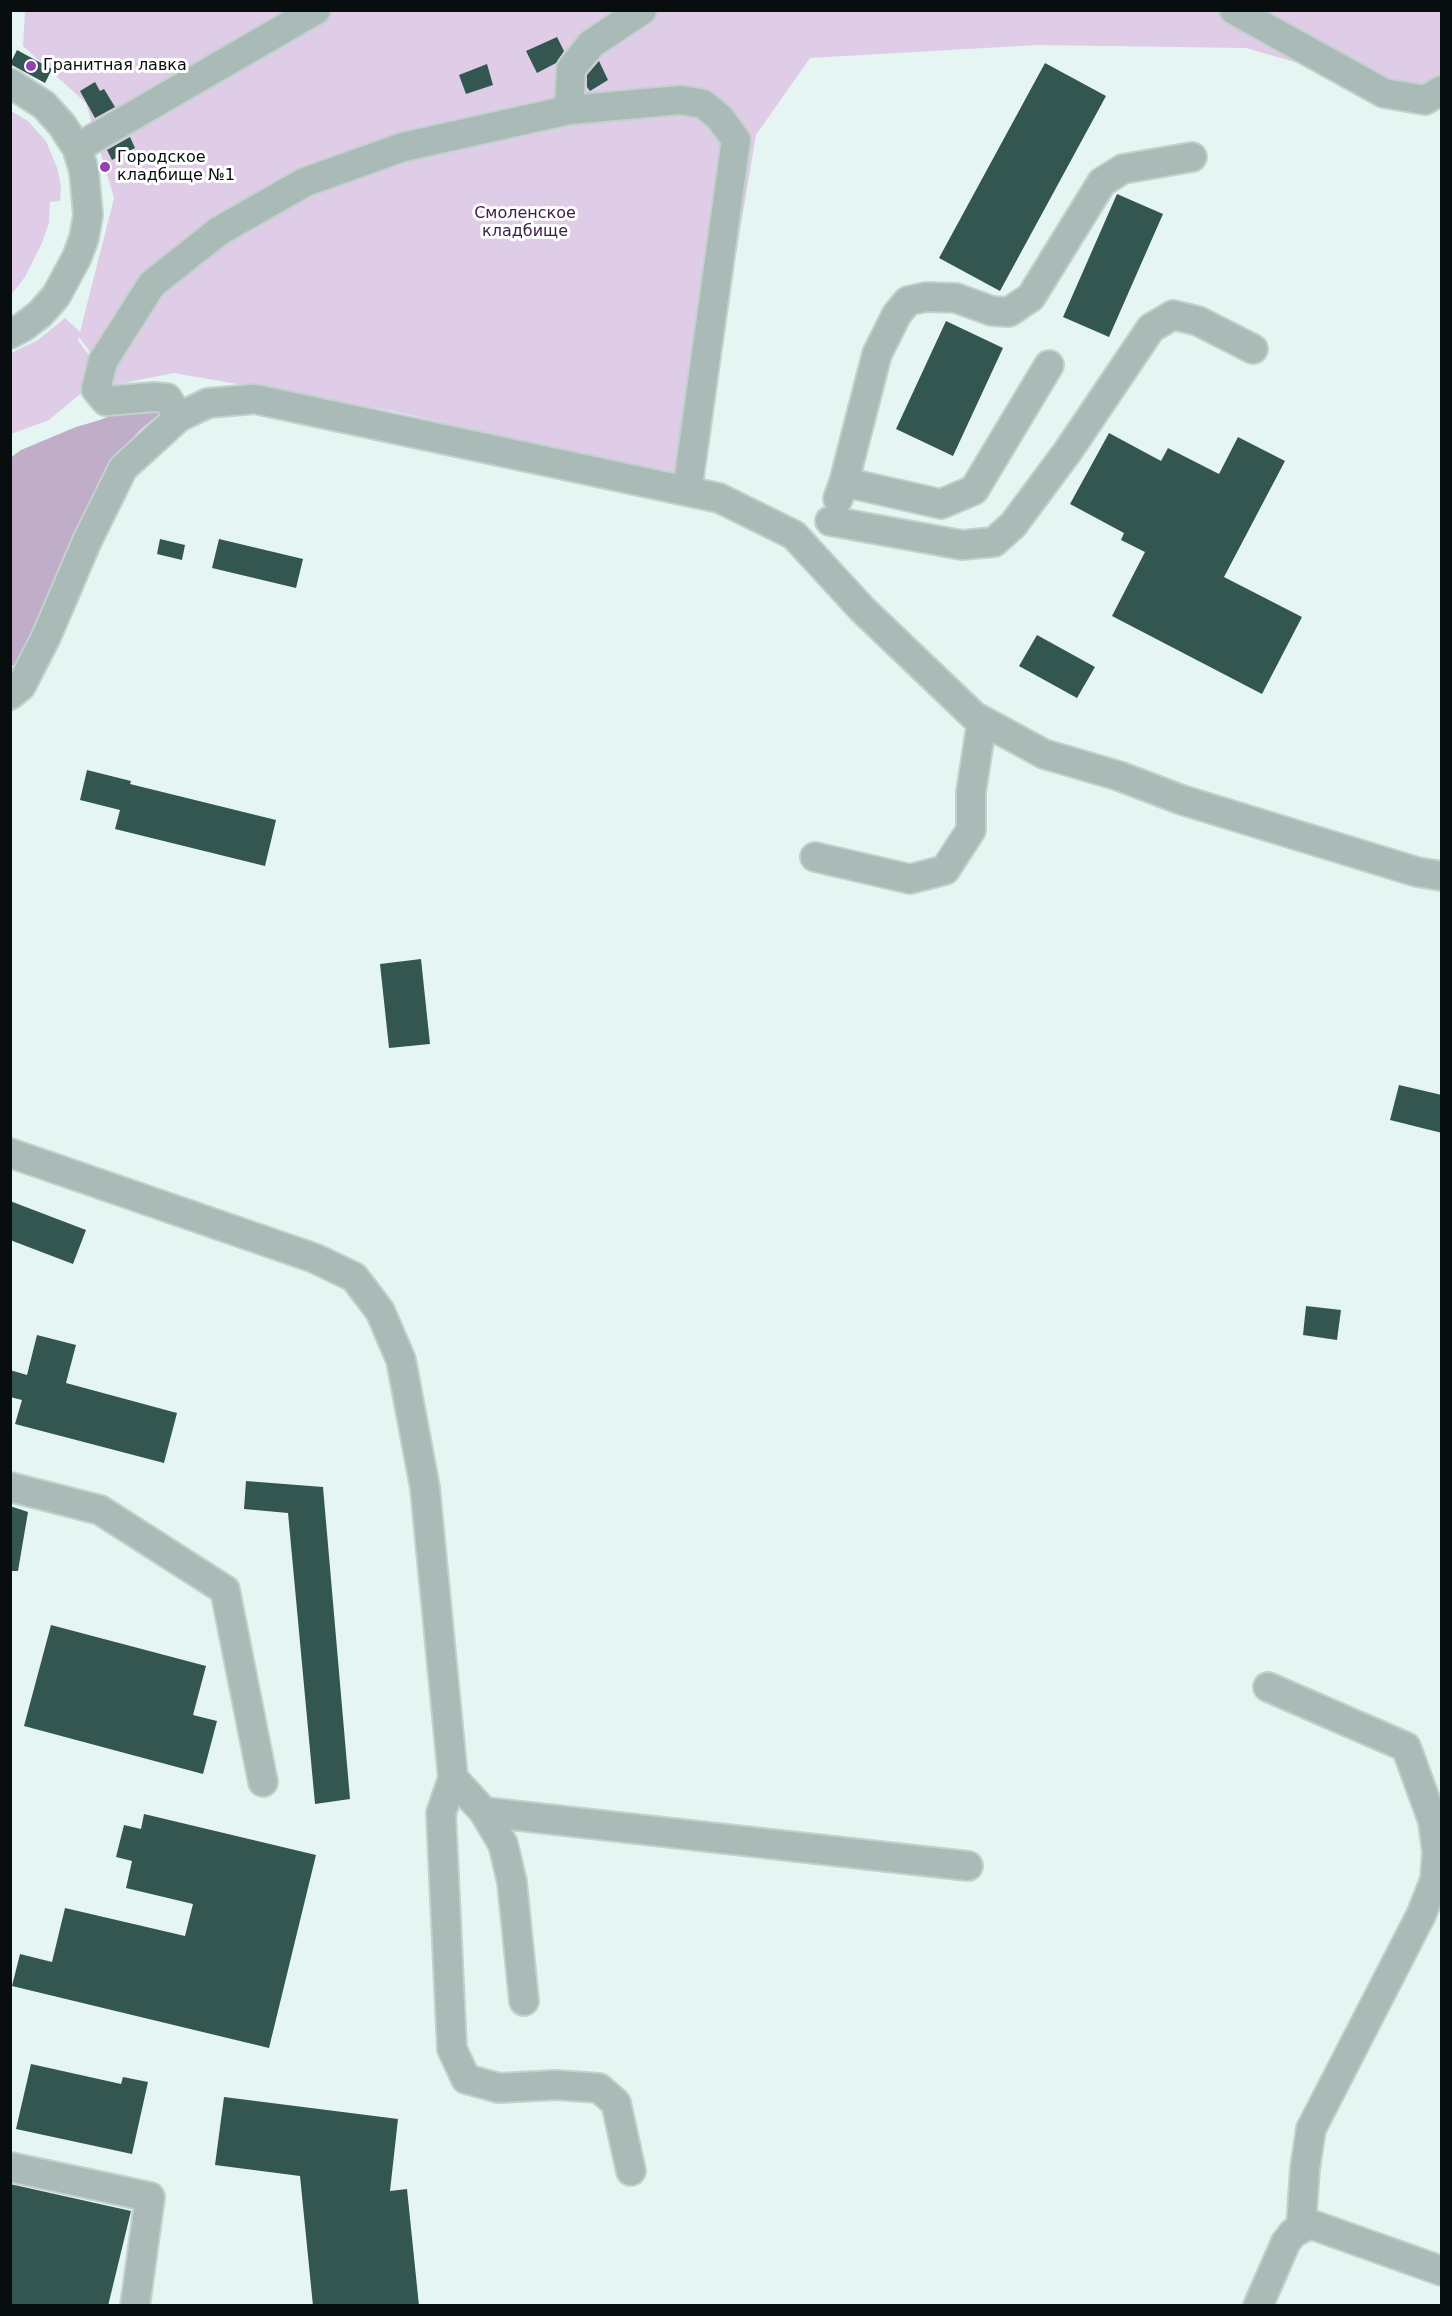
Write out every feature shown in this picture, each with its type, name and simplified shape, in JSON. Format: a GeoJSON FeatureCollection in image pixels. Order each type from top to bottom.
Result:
{"type":"FeatureCollection","features":[{"type":"Feature","properties":{"kind":"street"},"geometry":{"type":"LineString","coordinates":[[77,148],[316,10]]}},
{"type":"Feature","properties":{"kind":"street"},"geometry":{"type":"LineString","coordinates":[[569,110],[571,69],[591,44],[642,10]]}},
{"type":"Feature","properties":{"kind":"street"},"geometry":{"type":"LineString","coordinates":[[1234,10],[1384,93],[1425,100],[1442,90]]}},
{"type":"Feature","properties":{"kind":"street"},"geometry":{"type":"LineString","coordinates":[[10,83],[45,105],[77,148],[84,171],[88,215],[78,257],[56,296],[40,314],[10,334]]}},
{"type":"Feature","properties":{"kind":"street"},"geometry":{"type":"LineString","coordinates":[[179,417],[167,398],[106,401],[96,389],[103,361],[152,284],[219,231],[305,182],[403,147],[569,110],[681,100],[703,104],[720,118],[735,140],[687,491]]}},
{"type":"Feature","properties":{"kind":"street"},"geometry":{"type":"LineString","coordinates":[[830,521],[844,482],[876,354],[897,314],[908,301],[926,297],[956,298],[992,311],[1010,312],[1031,297],[1102,182],[1123,169],[1192,157]]}},
{"type":"Feature","properties":{"kind":"street"},"geometry":{"type":"LineString","coordinates":[[794,535],[830,521],[963,545],[994,542],[1013,525],[1068,451],[1151,328],[1173,315],[1198,321],[1253,349]]}},
{"type":"Feature","properties":{"kind":"street"},"geometry":{"type":"LineString","coordinates":[[844,482],[941,504],[974,490],[1049,365]]}},
{"type":"Feature","properties":{"kind":"street"},"geometry":{"type":"LineString","coordinates":[[10,695],[21,686],[46,636],[87,541],[123,468],[179,417],[208,403],[255,399],[719,498],[794,535],[862,609],[974,716],[1044,754],[1119,776],[1182,800],[1338,848],[1417,872],[1442,876]]}},
{"type":"Feature","properties":{"kind":"street"},"geometry":{"type":"LineString","coordinates":[[815,857],[910,879],[945,870],[971,830],[971,792],[982,721]]}},
{"type":"Feature","properties":{"kind":"street"},"geometry":{"type":"LineString","coordinates":[[10,1154],[314,1258],[354,1276],[380,1311],[400,1360],[425,1488],[453,1778],[441,1813],[453,2049],[466,2079],[499,2088],[556,2085],[599,2088],[616,2103],[631,2171]]}},
{"type":"Feature","properties":{"kind":"street"},"geometry":{"type":"LineString","coordinates":[[10,1487],[100,1510],[225,1590],[263,1782]]}},
{"type":"Feature","properties":{"kind":"street"},"geometry":{"type":"LineString","coordinates":[[1268,1687],[1406,1747],[1433,1821],[1437,1852],[1435,1880],[1421,1915],[1311,2129],[1305,2168],[1301,2227]]}},
{"type":"Feature","properties":{"kind":"street"},"geometry":{"type":"LineString","coordinates":[[453,1778],[484,1812],[503,1844],[512,1882],[524,2001]]}},
{"type":"Feature","properties":{"kind":"street"},"geometry":{"type":"LineString","coordinates":[[484,1812],[968,1866]]}},
{"type":"Feature","properties":{"kind":"street"},"geometry":{"type":"LineString","coordinates":[[10,2167],[150,2198],[135,2306]]}},
{"type":"Feature","properties":{"kind":"street"},"geometry":{"type":"LineString","coordinates":[[1258,2306],[1286,2242],[1301,2227],[1310,2224],[1442,2271]]}},
{"type":"Feature","properties":{"kind":"green space","name":"Смоленское кладбище"},"geometry":{"type":"Polygon","coordinates":[[[25,11],[1441,11],[1441,104],[1246,48],[1038,45],[810,58],[756,135],[698,481],[392,411],[174,373],[114,385],[79,337],[78,340],[97,367],[85,390],[49,420],[11,434],[11,353],[38,340],[65,318],[80,332],[114,198],[86,103],[23,46],[25,11]]]}},
{"type":"Feature","properties":{"kind":"green space"},"geometry":{"type":"Polygon","coordinates":[[[11,111],[28,121],[46,141],[58,170],[61,188],[60,201],[50,202],[49,223],[42,243],[25,277],[11,295],[11,111]]]}},
{"type":"Feature","properties":{"kind":"shaded area"},"geometry":{"type":"Polygon","coordinates":[[[170,405],[139,431],[118,454],[88,506],[22,662],[11,666],[10,458],[21,450],[76,427],[130,408],[170,405]]]}},
{"type":"Feature","properties":{"kind":"building"},"geometry":{"type":"Polygon","coordinates":[[[557,37],[564,51],[556,63],[537,73],[526,51],[557,37]]]}},
{"type":"Feature","properties":{"kind":"building","name":"Гранитная лавка"},"geometry":{"type":"Polygon","coordinates":[[[17,50],[52,69],[45,83],[10,64],[17,50]]]}},
{"type":"Feature","properties":{"kind":"building"},"geometry":{"type":"Polygon","coordinates":[[[599,61],[608,80],[590,91],[587,87],[587,75],[599,61]]]}},
{"type":"Feature","properties":{"kind":"building"},"geometry":{"type":"Polygon","coordinates":[[[1045,63],[1106,96],[1000,291],[939,258],[1045,63]]]}},
{"type":"Feature","properties":{"kind":"building"},"geometry":{"type":"Polygon","coordinates":[[[487,64],[493,85],[466,94],[459,75],[487,64]]]}},
{"type":"Feature","properties":{"kind":"building"},"geometry":{"type":"Polygon","coordinates":[[[95,82],[100,91],[104,89],[115,107],[95,118],[80,91],[95,82]]]}},
{"type":"Feature","properties":{"kind":"building"},"geometry":{"type":"Polygon","coordinates":[[[130,137],[135,148],[112,160],[107,150],[130,137]]]}},
{"type":"Feature","properties":{"kind":"building"},"geometry":{"type":"Polygon","coordinates":[[[1117,194],[1163,214],[1109,337],[1063,317],[1117,194]]]}},
{"type":"Feature","properties":{"kind":"building"},"geometry":{"type":"Polygon","coordinates":[[[946,321],[1003,348],[953,456],[896,429],[946,321]]]}},
{"type":"Feature","properties":{"kind":"building"},"geometry":{"type":"Polygon","coordinates":[[[1109,433],[1161,461],[1168,448],[1219,474],[1238,437],[1285,461],[1224,577],[1302,617],[1262,694],[1112,616],[1145,552],[1121,540],[1124,533],[1070,504],[1109,433]]]}},
{"type":"Feature","properties":{"kind":"building"},"geometry":{"type":"Polygon","coordinates":[[[160,539],[185,545],[182,560],[157,554],[160,539]]]}},
{"type":"Feature","properties":{"kind":"building"},"geometry":{"type":"Polygon","coordinates":[[[219,539],[303,559],[296,588],[212,568],[219,539]]]}},
{"type":"Feature","properties":{"kind":"building"},"geometry":{"type":"Polygon","coordinates":[[[1037,635],[1095,667],[1077,698],[1019,666],[1037,635]]]}},
{"type":"Feature","properties":{"kind":"building"},"geometry":{"type":"Polygon","coordinates":[[[87,770],[131,781],[130,784],[276,820],[265,866],[115,829],[120,810],[80,800],[87,770]]]}},
{"type":"Feature","properties":{"kind":"building"},"geometry":{"type":"Polygon","coordinates":[[[421,959],[430,1044],[389,1048],[380,964],[421,959]]]}},
{"type":"Feature","properties":{"kind":"building"},"geometry":{"type":"Polygon","coordinates":[[[1399,1085],[1442,1095],[1442,1133],[1390,1120],[1399,1085]]]}},
{"type":"Feature","properties":{"kind":"building"},"geometry":{"type":"Polygon","coordinates":[[[10,1201],[86,1230],[73,1264],[10,1240],[10,1201]]]}},
{"type":"Feature","properties":{"kind":"building"},"geometry":{"type":"Polygon","coordinates":[[[1306,1306],[1341,1310],[1337,1340],[1303,1335],[1306,1306]]]}},
{"type":"Feature","properties":{"kind":"building"},"geometry":{"type":"Polygon","coordinates":[[[37,1335],[76,1345],[66,1383],[177,1413],[164,1463],[15,1424],[22,1400],[10,1397],[10,1370],[27,1375],[37,1335]]]}},
{"type":"Feature","properties":{"kind":"building"},"geometry":{"type":"Polygon","coordinates":[[[246,1481],[323,1487],[350,1799],[315,1804],[288,1513],[244,1509],[246,1481]]]}},
{"type":"Feature","properties":{"kind":"building"},"geometry":{"type":"Polygon","coordinates":[[[10,1506],[28,1512],[18,1571],[10,1571],[10,1506]]]}},
{"type":"Feature","properties":{"kind":"building"},"geometry":{"type":"Polygon","coordinates":[[[51,1625],[206,1666],[193,1715],[217,1721],[203,1774],[24,1726],[51,1625]]]}},
{"type":"Feature","properties":{"kind":"building"},"geometry":{"type":"Polygon","coordinates":[[[144,1814],[316,1855],[269,2048],[12,1986],[20,1954],[52,1962],[65,1908],[185,1936],[193,1904],[126,1888],[132,1861],[116,1857],[124,1825],[141,1829],[144,1814]]]}},
{"type":"Feature","properties":{"kind":"building"},"geometry":{"type":"Polygon","coordinates":[[[31,2064],[121,2084],[123,2077],[148,2082],[132,2154],[16,2129],[31,2064]]]}},
{"type":"Feature","properties":{"kind":"building"},"geometry":{"type":"Polygon","coordinates":[[[224,2097],[398,2119],[390,2191],[407,2189],[419,2306],[313,2306],[300,2176],[215,2165],[224,2097]]]}},
{"type":"Feature","properties":{"kind":"building"},"geometry":{"type":"Polygon","coordinates":[[[10,2184],[131,2211],[108,2306],[10,2306],[10,2184]]]}},
{"type":"Feature","properties":{"kind":"place","name":"Гранитная лавка"},"geometry":{"type":"Point","coordinates":[31,66]}},
{"type":"Feature","properties":{"kind":"place","name":"Городское кладбище №1"},"geometry":{"type":"Point","coordinates":[105,167]}}]}
